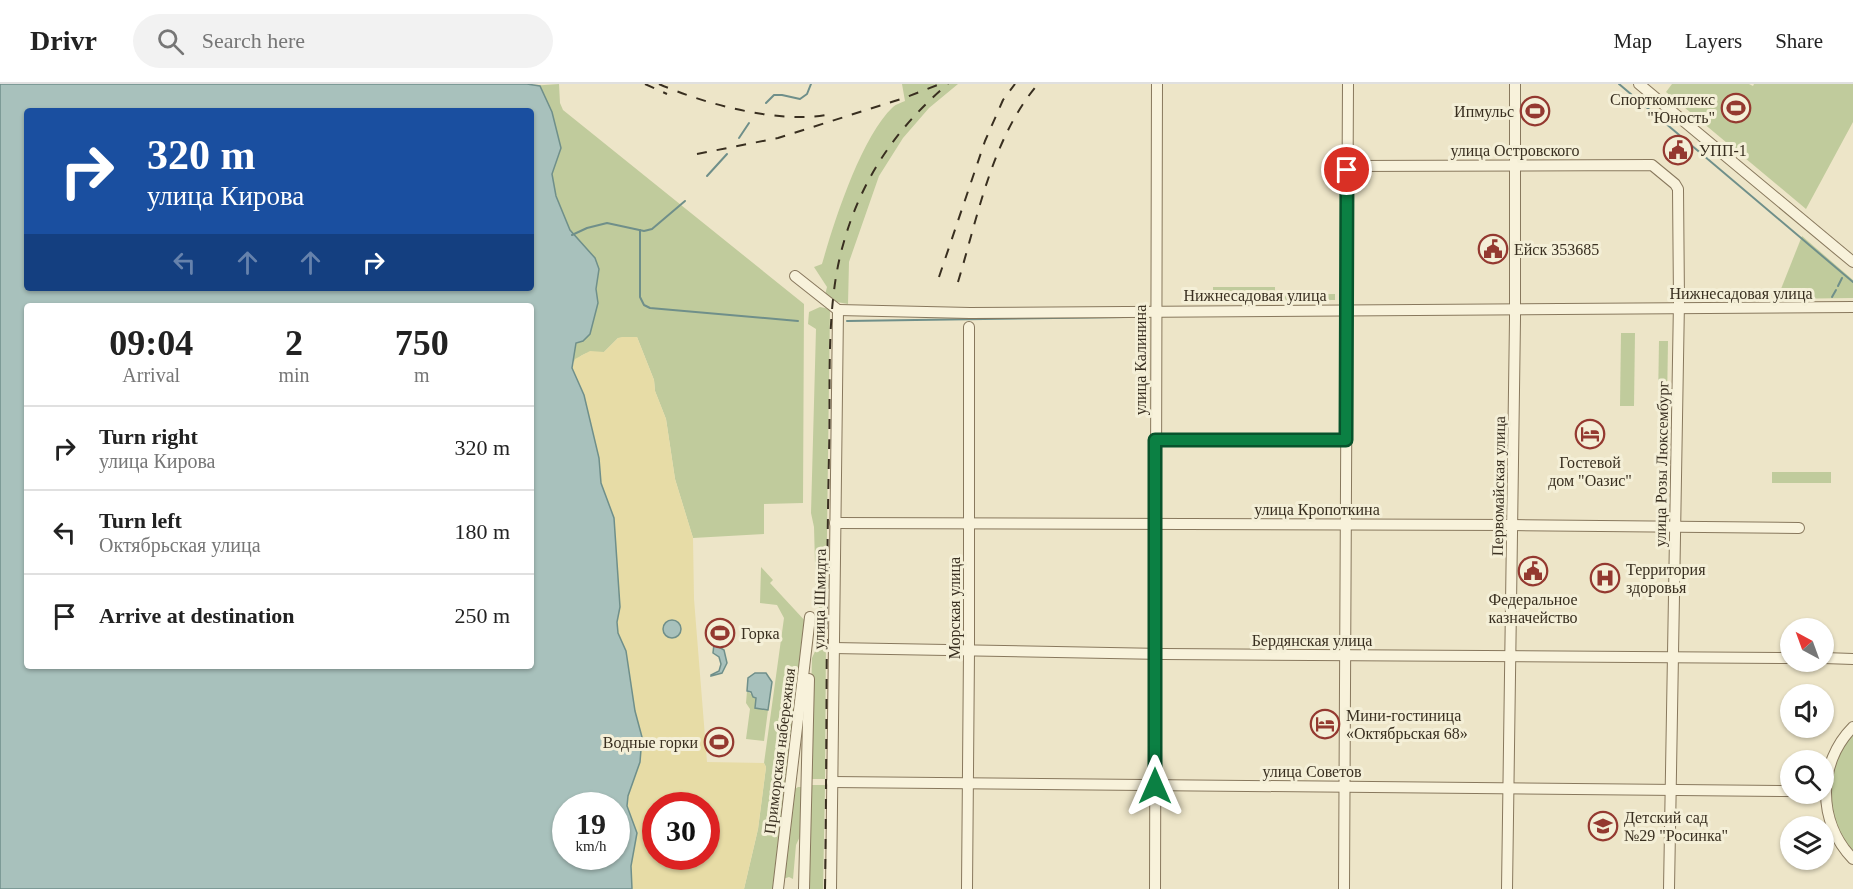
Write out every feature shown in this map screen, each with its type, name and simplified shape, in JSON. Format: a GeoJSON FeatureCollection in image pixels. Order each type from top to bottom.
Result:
{"type":"FeatureCollection","features":[{"type":"Feature","properties":{"kind":"street","name":"улица Калинина"},"geometry":{"type":"LineString","coordinates":[[1155,889],[1157,84]]}},
{"type":"Feature","properties":{"kind":"street"},"geometry":{"type":"LineString","coordinates":[[1344,889],[1348,84]]}},
{"type":"Feature","properties":{"kind":"street","name":"Первомайская улица"},"geometry":{"type":"LineString","coordinates":[[1507,889],[1515,309],[1515,84]]}},
{"type":"Feature","properties":{"kind":"street"},"geometry":{"type":"LineString","coordinates":[[1639,84],[1853,262]]}},
{"type":"Feature","properties":{"kind":"street","name":"улица Островского"},"geometry":{"type":"LineString","coordinates":[[1348,166],[1652,165],[1675,184]]}},
{"type":"Feature","properties":{"kind":"street","name":"улица Розы Люксембург"},"geometry":{"type":"LineString","coordinates":[[1669,889],[1680,194],[1675,184]]}},
{"type":"Feature","properties":{"kind":"street"},"geometry":{"type":"LineString","coordinates":[[795,276],[838,310]]}},
{"type":"Feature","properties":{"kind":"street","name":"Нижнесадовая улица"},"geometry":{"type":"LineString","coordinates":[[838,310],[959,313],[1853,307]]}},
{"type":"Feature","properties":{"kind":"street","name":"улица Шмидта"},"geometry":{"type":"LineString","coordinates":[[831,889],[838,310]]}},
{"type":"Feature","properties":{"kind":"street","name":"Морская улица"},"geometry":{"type":"LineString","coordinates":[[967,889],[969,327]]}},
{"type":"Feature","properties":{"kind":"street"},"geometry":{"type":"LineString","coordinates":[[1155,440],[1346,440]]}},
{"type":"Feature","properties":{"kind":"street","name":"улица Кропоткина"},"geometry":{"type":"LineString","coordinates":[[835,523],[1799,528]]}},
{"type":"Feature","properties":{"kind":"street","name":"Приморская набережная"},"geometry":{"type":"LineString","coordinates":[[778,889],[810,617],[807,781]]}},
{"type":"Feature","properties":{"kind":"street","name":"Бердянская улица"},"geometry":{"type":"LineString","coordinates":[[834,648],[1155,654],[1780,658]]}},
{"type":"Feature","properties":{"kind":"street"},"geometry":{"type":"LineString","coordinates":[[1834,658],[1853,658]]}},
{"type":"Feature","properties":{"kind":"street"},"geometry":{"type":"LineString","coordinates":[[1834,753],[1853,726]]}},
{"type":"Feature","properties":{"kind":"street"},"geometry":{"type":"LineString","coordinates":[[792,781],[807,781],[804,889]]}},
{"type":"Feature","properties":{"kind":"street","name":"улица Советов"},"geometry":{"type":"LineString","coordinates":[[832,782],[1780,791]]}},
{"type":"Feature","properties":{"kind":"street"},"geometry":{"type":"LineString","coordinates":[[1827,804],[1833,829],[1840,843],[1853,859]]}},
{"type":"Feature","properties":{"kind":"green space"},"geometry":{"type":"Polygon","coordinates":[[[527,84],[530,86],[559,84],[560,103],[563,110],[804,304],[803,503],[764,504],[764,534],[693,538],[675,479],[666,419],[637,337],[618,338],[604,352],[583,354],[574,364],[534,129],[534,108],[514,108],[527,84]]]}},
{"type":"Feature","properties":{"kind":"green space"},"geometry":{"type":"Polygon","coordinates":[[[902,84],[958,84],[929,108],[903,138],[879,176],[849,262],[848,304],[837,302],[825,295],[827,287],[814,267],[822,264],[850,181],[870,138],[893,107],[905,101],[902,84]]]}},
{"type":"Feature","properties":{"kind":"green space"},"geometry":{"type":"Polygon","coordinates":[[[1672,84],[1749,84],[1753,86],[1754,84],[1853,84],[1853,122],[1806,209],[1666,92],[1672,84]]]}},
{"type":"Feature","properties":{"kind":"green space"},"geometry":{"type":"Polygon","coordinates":[[[1802,236],[1853,280],[1853,298],[1777,299],[1802,236]]]}},
{"type":"Feature","properties":{"kind":"green space"},"geometry":{"type":"Polygon","coordinates":[[[1213,287],[1275,287],[1275,295],[1335,294],[1335,300],[1213,301],[1213,287]]]}},
{"type":"Feature","properties":{"kind":"green space"},"geometry":{"type":"Polygon","coordinates":[[[820,307],[830,309],[826,607],[824,612],[820,610],[816,600],[814,527],[811,513],[816,329],[808,324],[809,312],[820,307]]]}},
{"type":"Feature","properties":{"kind":"green space"},"geometry":{"type":"Polygon","coordinates":[[[1621,333],[1635,333],[1634,406],[1620,406],[1621,333]]]}},
{"type":"Feature","properties":{"kind":"green space"},"geometry":{"type":"Polygon","coordinates":[[[1659,341],[1668,341],[1667,404],[1658,403],[1659,341]]]}},
{"type":"Feature","properties":{"kind":"green space"},"geometry":{"type":"Polygon","coordinates":[[[1772,472],[1831,472],[1831,483],[1772,483],[1772,472]]]}},
{"type":"Feature","properties":{"kind":"green space"},"geometry":{"type":"Polygon","coordinates":[[[761,567],[773,580],[770,583],[807,623],[782,843],[778,842],[777,849],[781,850],[776,889],[744,889],[758,829],[766,767],[764,763],[784,618],[777,605],[760,603],[761,567]]]}},
{"type":"Feature","properties":{"kind":"green space"},"geometry":{"type":"Polygon","coordinates":[[[826,638],[825,779],[809,779],[812,658],[818,645],[826,638]]]}},
{"type":"Feature","properties":{"kind":"green space"},"geometry":{"type":"Polygon","coordinates":[[[747,691],[756,698],[755,708],[768,710],[764,741],[746,739],[750,709],[746,703],[747,691]]]}},
{"type":"Feature","properties":{"kind":"green space"},"geometry":{"type":"Polygon","coordinates":[[[1853,730],[1853,855],[1834,826],[1831,804],[1834,804],[1834,767],[1847,737],[1853,730]]]}},
{"type":"Feature","properties":{"kind":"green space"},"geometry":{"type":"Polygon","coordinates":[[[810,785],[825,785],[823,889],[806,889],[810,785]]]}},
{"type":"Feature","properties":{"kind":"green space"},"geometry":{"type":"Polygon","coordinates":[[[803,787],[802,832],[796,845],[793,879],[789,877],[783,879],[795,789],[803,787]]]}},
{"type":"Feature","properties":{"kind":"sand"},"geometry":{"type":"Polygon","coordinates":[[[637,337],[666,419],[675,479],[693,538],[694,599],[707,762],[764,763],[766,767],[758,829],[744,889],[632,889],[631,866],[637,833],[630,814],[629,792],[640,762],[642,737],[635,711],[626,651],[618,633],[617,622],[620,607],[618,579],[606,498],[601,483],[599,458],[584,395],[572,368],[575,359],[590,351],[604,352],[618,338],[637,337]]]}},
{"type":"Feature","properties":{"kind":"water"},"geometry":{"type":"Polygon","coordinates":[[[0,84],[527,84],[540,86],[552,112],[561,148],[552,174],[556,196],[570,230],[595,258],[599,269],[596,289],[598,303],[590,334],[583,341],[576,343],[572,368],[584,395],[599,458],[601,483],[614,518],[620,607],[617,622],[618,633],[626,651],[635,711],[642,737],[640,762],[629,792],[552,792],[552,870],[630,870],[630,814],[637,833],[631,866],[632,889],[0,889],[0,84]]]}},
{"type":"Feature","properties":{"kind":"water"},"geometry":{"type":"Polygon","coordinates":[[[668,620],[676,620],[681,625],[679,636],[668,638],[663,633],[663,625],[668,620]]]}},
{"type":"Feature","properties":{"kind":"water"},"geometry":{"type":"Polygon","coordinates":[[[714,644],[724,650],[727,663],[722,673],[711,676],[719,671],[721,664],[719,657],[713,653],[714,644]]]}},
{"type":"Feature","properties":{"kind":"water"},"geometry":{"type":"Polygon","coordinates":[[[755,673],[766,673],[772,682],[768,710],[755,708],[756,698],[747,691],[748,678],[755,673]]]}},
{"type":"Feature","properties":{"kind":"waterway"},"geometry":{"type":"LineString","coordinates":[[766,103],[774,95],[800,99],[807,94],[811,84]]}},
{"type":"Feature","properties":{"kind":"waterway"},"geometry":{"type":"LineString","coordinates":[[1619,84],[1853,282]]}},
{"type":"Feature","properties":{"kind":"waterway"},"geometry":{"type":"LineString","coordinates":[[739,138],[749,123]]}},
{"type":"Feature","properties":{"kind":"waterway"},"geometry":{"type":"LineString","coordinates":[[707,176],[727,154]]}},
{"type":"Feature","properties":{"kind":"waterway"},"geometry":{"type":"LineString","coordinates":[[572,235],[607,223],[644,231],[652,229],[685,201]]}},
{"type":"Feature","properties":{"kind":"waterway"},"geometry":{"type":"LineString","coordinates":[[640,230],[640,297],[644,305],[650,308],[798,321]]}},
{"type":"Feature","properties":{"kind":"waterway"},"geometry":{"type":"LineString","coordinates":[[1838,286],[1842,278]]}},
{"type":"Feature","properties":{"kind":"waterway"},"geometry":{"type":"LineString","coordinates":[[1832,297],[1836,290]]}},
{"type":"Feature","properties":{"kind":"waterway"},"geometry":{"type":"LineString","coordinates":[[847,321],[1129,317]]}},
{"type":"Feature","properties":{"kind":"railway"},"geometry":{"type":"LineString","coordinates":[[645,84],[667,94]]}},
{"type":"Feature","properties":{"kind":"railway"},"geometry":{"type":"LineString","coordinates":[[659,84],[698,99],[744,111],[790,117],[831,114]]}},
{"type":"Feature","properties":{"kind":"railway"},"geometry":{"type":"LineString","coordinates":[[697,154],[778,138],[904,98],[940,84]]}},
{"type":"Feature","properties":{"kind":"railway"},"geometry":{"type":"LineString","coordinates":[[825,889],[830,348],[837,269],[851,221],[871,176],[897,136],[948,84]]}},
{"type":"Feature","properties":{"kind":"railway"},"geometry":{"type":"LineString","coordinates":[[939,277],[985,141],[1003,100],[1015,84]]}},
{"type":"Feature","properties":{"kind":"railway"},"geometry":{"type":"LineString","coordinates":[[958,282],[988,178],[998,153],[1022,105],[1038,84]]}},
{"type":"Feature","properties":{"kind":"place","name":"Спорткомплекс \"Юность\""},"geometry":{"type":"Point","coordinates":[1736,108]}},
{"type":"Feature","properties":{"kind":"place","name":"Ипмульс"},"geometry":{"type":"Point","coordinates":[1535,111]}},
{"type":"Feature","properties":{"kind":"place","name":"УПП-1"},"geometry":{"type":"Point","coordinates":[1678,150]}},
{"type":"Feature","properties":{"kind":"place","name":"Ейск 353685"},"geometry":{"type":"Point","coordinates":[1493,249]}},
{"type":"Feature","properties":{"kind":"place","name":"Гостевой дом \"Оазис\""},"geometry":{"type":"Point","coordinates":[1590,434]}},
{"type":"Feature","properties":{"kind":"place","name":"Федеральное казначейство"},"geometry":{"type":"Point","coordinates":[1533,571]}},
{"type":"Feature","properties":{"kind":"place","name":"Территория здоровья"},"geometry":{"type":"Point","coordinates":[1605,578]}},
{"type":"Feature","properties":{"kind":"place","name":"Горка"},"geometry":{"type":"Point","coordinates":[720,633]}},
{"type":"Feature","properties":{"kind":"place","name":"Мини-гостиница «Октябрьская 68»"},"geometry":{"type":"Point","coordinates":[1325,724]}},
{"type":"Feature","properties":{"kind":"place","name":"Водные горки"},"geometry":{"type":"Point","coordinates":[719,742]}},
{"type":"Feature","properties":{"kind":"place","name":"Детский сад №29 \"Росинка\""},"geometry":{"type":"Point","coordinates":[1603,826]}},
{"type":"Feature","properties":{"kind":"route"},"geometry":{"type":"LineString","coordinates":[[1155,786],[1155,440],[1346,440],[1347,170]]}}]}
